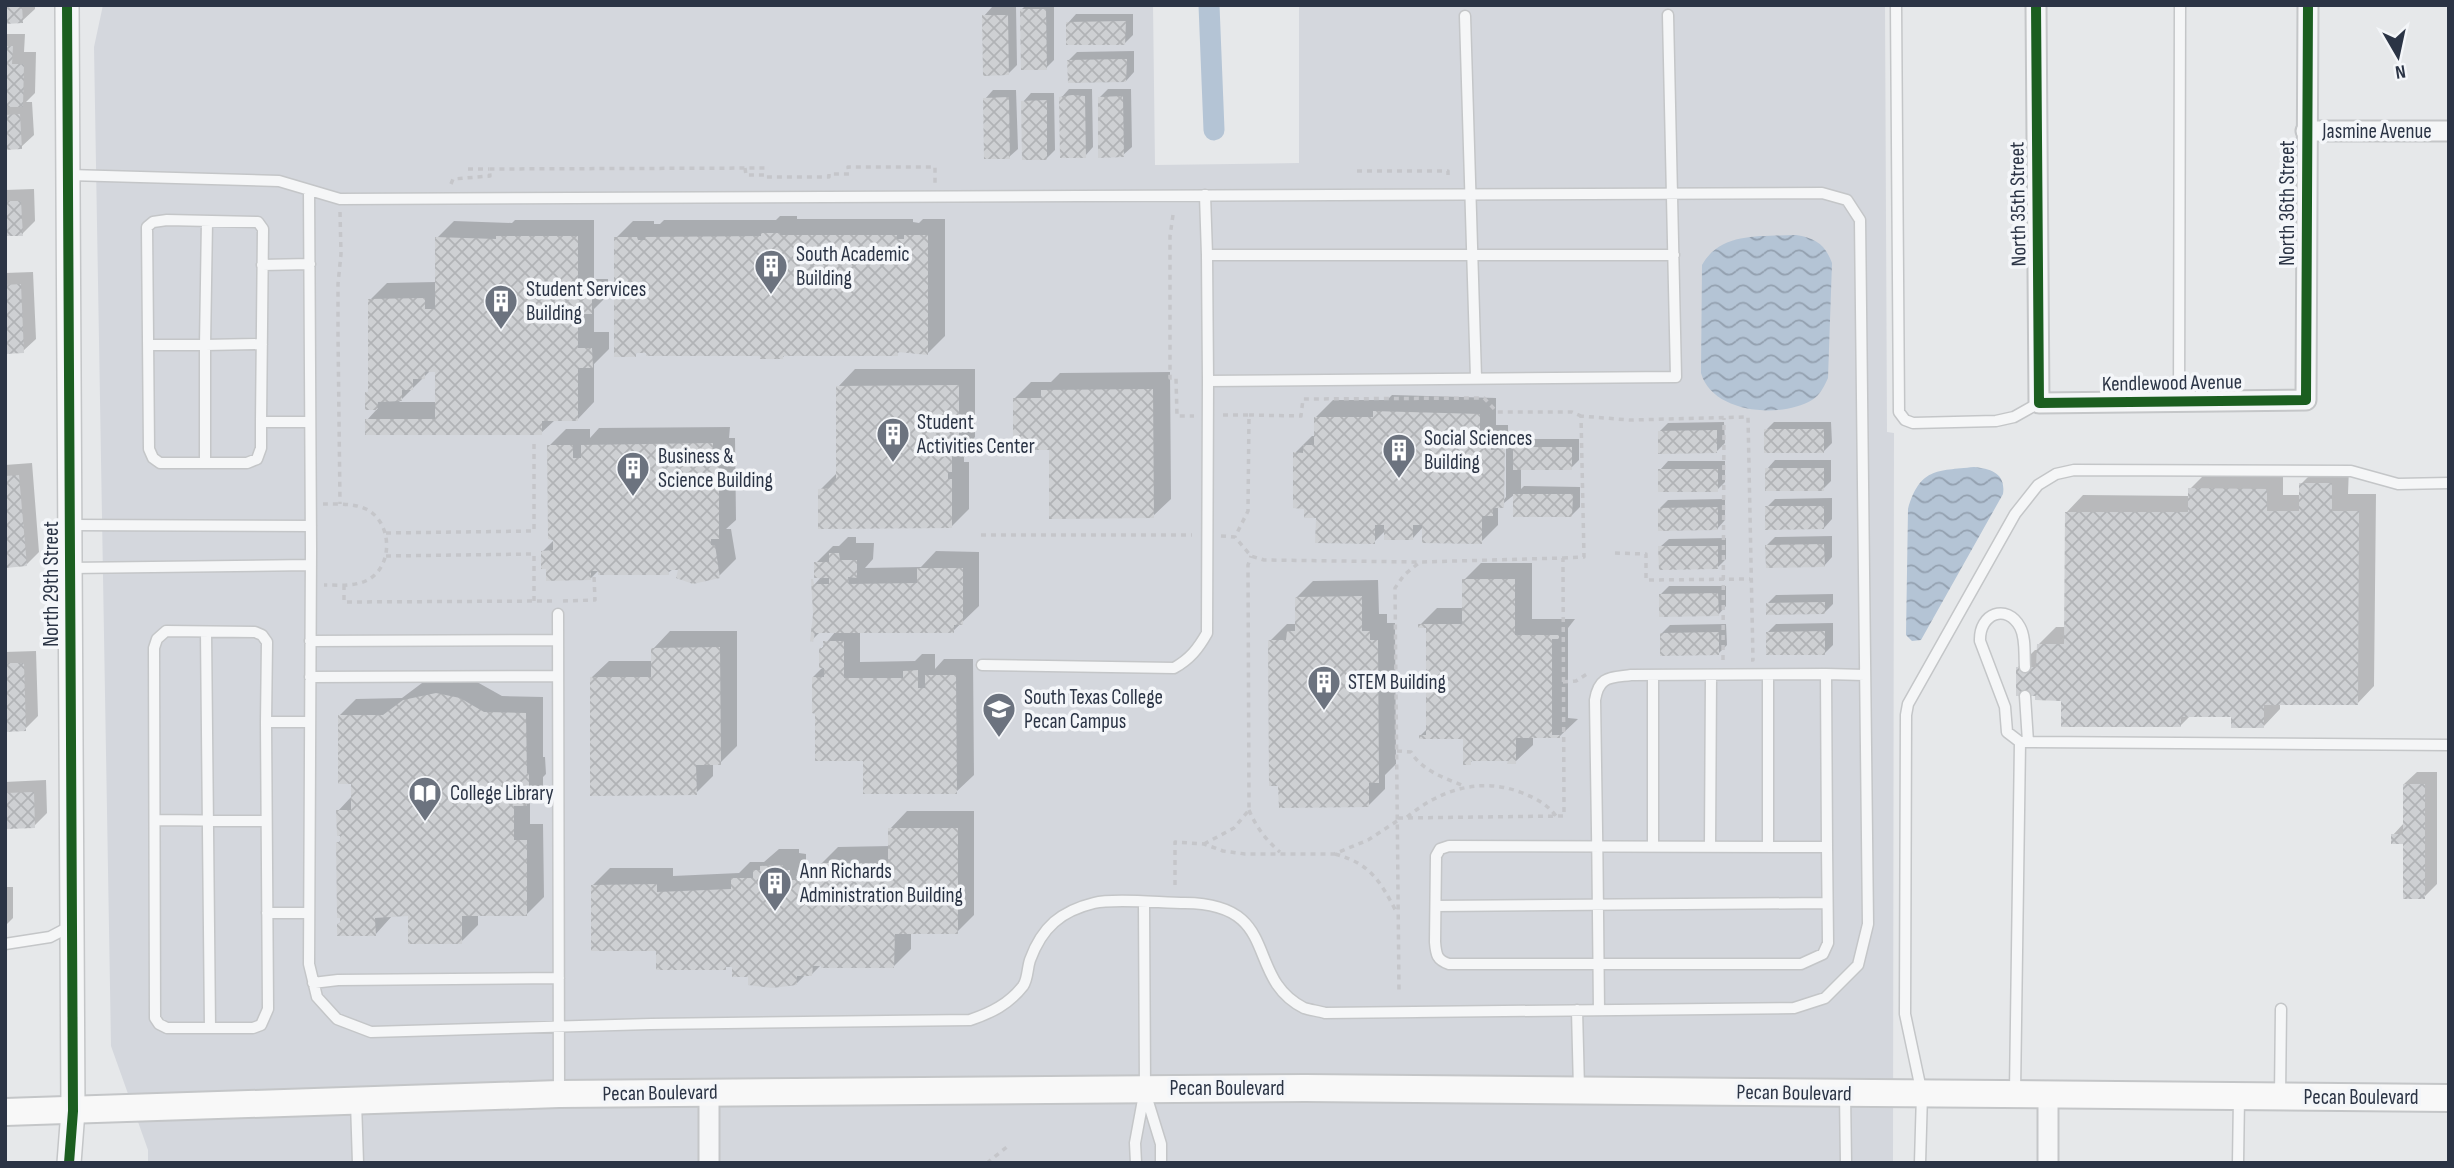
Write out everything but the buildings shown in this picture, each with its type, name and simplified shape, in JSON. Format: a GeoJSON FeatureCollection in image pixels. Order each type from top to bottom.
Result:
{"type":"FeatureCollection","features":[{"type":"Feature","properties":{"kind":"main road","name":"Pecan Boulevard"},"geometry":{"type":"LineString","coordinates":[[5,1112],[559,1094],[1144,1089],[1579,1089],[1845,1094],[2449,1098]]}},
{"type":"Feature","properties":{"kind":"street","name":"North 29th Street"},"geometry":{"type":"LineString","coordinates":[[67,5],[73,1111],[69,1163]]}},
{"type":"Feature","properties":{"kind":"street","name":"North 35th Street"},"geometry":{"type":"LineString","coordinates":[[2036,5],[2039,403]]}},
{"type":"Feature","properties":{"kind":"street","name":"North 36th Street"},"geometry":{"type":"LineString","coordinates":[[2306,400],[2308,5]]}},
{"type":"Feature","properties":{"kind":"street","name":"Jasmine Avenue"},"geometry":{"type":"LineString","coordinates":[[2306,131],[2449,131]]}},
{"type":"Feature","properties":{"kind":"street","name":"Kendlewood Avenue"},"geometry":{"type":"LineString","coordinates":[[2039,403],[2306,400]]}},
{"type":"Feature","properties":{"kind":"street"},"geometry":{"type":"LineString","coordinates":[[709,1092],[709,1163]]}},
{"type":"Feature","properties":{"kind":"street"},"geometry":{"type":"LineString","coordinates":[[2048,1095],[2048,1163]]}},
{"type":"Feature","properties":{"kind":"lane"},"geometry":{"type":"LineString","coordinates":[[1896,5],[1899,412],[1905,420],[1913,423],[1975,422],[2014,417],[2039,403]]}},
{"type":"Feature","properties":{"kind":"lane"},"geometry":{"type":"LineString","coordinates":[[2179,402],[2180,5]]}},
{"type":"Feature","properties":{"kind":"lane"},"geometry":{"type":"LineString","coordinates":[[1208,382],[1676,377],[1668,15]]}},
{"type":"Feature","properties":{"kind":"lane"},"geometry":{"type":"LineString","coordinates":[[1465,16],[1476,378]]}},
{"type":"Feature","properties":{"kind":"lane"},"geometry":{"type":"LineString","coordinates":[[68,175],[279,181],[340,199],[1822,193],[1847,200],[1860,220],[1868,924],[1858,965],[1825,998],[1794,1008],[1325,1013],[1305,1008],[1284,992],[1269,971],[1257,939],[1245,922],[1231,911],[1209,903],[1098,902],[1074,909],[1054,920],[1030,961],[1025,983],[1013,997],[994,1011],[970,1020],[371,1031],[337,1018],[317,997],[309,964],[309,190]]}},
{"type":"Feature","properties":{"kind":"lane"},"geometry":{"type":"LineString","coordinates":[[982,666],[1174,668],[1188,660],[1206,633],[1208,382],[1205,195]]}},
{"type":"Feature","properties":{"kind":"lane"},"geometry":{"type":"LineString","coordinates":[[167,220],[207,221],[258,222],[263,229],[261,449],[257,459],[247,463],[160,463],[153,458],[149,449],[147,227],[153,222],[167,220]]}},
{"type":"Feature","properties":{"kind":"lane"},"geometry":{"type":"LineString","coordinates":[[205,463],[207,221]]}},
{"type":"Feature","properties":{"kind":"lane"},"geometry":{"type":"LineString","coordinates":[[1207,255],[1674,255]]}},
{"type":"Feature","properties":{"kind":"lane"},"geometry":{"type":"LineString","coordinates":[[262,265],[310,264]]}},
{"type":"Feature","properties":{"kind":"lane"},"geometry":{"type":"LineString","coordinates":[[148,345],[262,344]]}},
{"type":"Feature","properties":{"kind":"lane"},"geometry":{"type":"LineString","coordinates":[[261,422],[310,422]]}},
{"type":"Feature","properties":{"kind":"lane"},"geometry":{"type":"LineString","coordinates":[[1920,1163],[1922,1094],[1905,1014],[1906,715],[1908,704],[2015,514],[2038,485],[2056,474],[2074,470],[2351,471],[2398,484],[2449,483]]}},
{"type":"Feature","properties":{"kind":"lane"},"geometry":{"type":"LineString","coordinates":[[70,525],[311,526]]}},
{"type":"Feature","properties":{"kind":"lane"},"geometry":{"type":"LineString","coordinates":[[70,568],[311,565]]}},
{"type":"Feature","properties":{"kind":"lane"},"geometry":{"type":"LineString","coordinates":[[558,614],[559,1094]]}},
{"type":"Feature","properties":{"kind":"lane"},"geometry":{"type":"LineString","coordinates":[[2025,667],[2022,633],[2018,624],[2012,617],[2001,614],[1989,616],[1980,630],[1983,651],[2002,700],[2007,732],[2024,742],[2449,745]]}},
{"type":"Feature","properties":{"kind":"lane"},"geometry":{"type":"LineString","coordinates":[[166,631],[255,632],[262,635],[267,642],[266,722],[268,1009],[261,1025],[253,1028],[167,1028],[155,1018],[154,648],[157,639],[166,631]]}},
{"type":"Feature","properties":{"kind":"lane"},"geometry":{"type":"LineString","coordinates":[[206,632],[211,1028]]}},
{"type":"Feature","properties":{"kind":"lane"},"geometry":{"type":"LineString","coordinates":[[310,640],[558,640]]}},
{"type":"Feature","properties":{"kind":"lane"},"geometry":{"type":"LineString","coordinates":[[1826,674],[1828,943],[1823,954],[1801,964],[1599,965],[1449,964],[1436,955],[1436,856],[1440,849],[1449,846],[1827,846]]}},
{"type":"Feature","properties":{"kind":"lane"},"geometry":{"type":"LineString","coordinates":[[1599,1010],[1597,686],[1604,679],[1613,677],[1653,675],[1865,675]]}},
{"type":"Feature","properties":{"kind":"lane"},"geometry":{"type":"LineString","coordinates":[[1653,675],[1653,847]]}},
{"type":"Feature","properties":{"kind":"lane"},"geometry":{"type":"LineString","coordinates":[[1710,675],[1710,847]]}},
{"type":"Feature","properties":{"kind":"lane"},"geometry":{"type":"LineString","coordinates":[[1768,847],[1769,675]]}},
{"type":"Feature","properties":{"kind":"lane"},"geometry":{"type":"LineString","coordinates":[[310,677],[558,676]]}},
{"type":"Feature","properties":{"kind":"lane"},"geometry":{"type":"LineString","coordinates":[[2015,1095],[2025,696]]}},
{"type":"Feature","properties":{"kind":"lane"},"geometry":{"type":"LineString","coordinates":[[266,722],[310,722]]}},
{"type":"Feature","properties":{"kind":"lane"},"geometry":{"type":"LineString","coordinates":[[155,821],[267,821]]}},
{"type":"Feature","properties":{"kind":"lane"},"geometry":{"type":"LineString","coordinates":[[1136,1163],[1135,1143],[1144,1089],[1144,903]]}},
{"type":"Feature","properties":{"kind":"lane"},"geometry":{"type":"LineString","coordinates":[[1436,906],[1827,903]]}},
{"type":"Feature","properties":{"kind":"lane"},"geometry":{"type":"LineString","coordinates":[[267,913],[309,913]]}},
{"type":"Feature","properties":{"kind":"lane"},"geometry":{"type":"LineString","coordinates":[[5,944],[50,937],[72,926]]}},
{"type":"Feature","properties":{"kind":"lane"},"geometry":{"type":"LineString","coordinates":[[313,983],[338,979],[559,978]]}},
{"type":"Feature","properties":{"kind":"lane"},"geometry":{"type":"LineString","coordinates":[[2280,1097],[2281,1009]]}},
{"type":"Feature","properties":{"kind":"lane"},"geometry":{"type":"LineString","coordinates":[[1577,1010],[1579,1089]]}},
{"type":"Feature","properties":{"kind":"lane"},"geometry":{"type":"LineString","coordinates":[[1144,1089],[1161,1144],[1161,1163]]}},
{"type":"Feature","properties":{"kind":"lane"},"geometry":{"type":"LineString","coordinates":[[1845,1094],[1846,1163]]}},
{"type":"Feature","properties":{"kind":"lane"},"geometry":{"type":"LineString","coordinates":[[2238,1163],[2239,1097]]}},
{"type":"Feature","properties":{"kind":"lane"},"geometry":{"type":"LineString","coordinates":[[356,1101],[358,1163]]}},
{"type":"Feature","properties":{"kind":"path"},"geometry":{"type":"LineString","coordinates":[[746,168],[746,175],[829,177],[829,174],[849,174],[849,167],[935,167],[935,197]]}},
{"type":"Feature","properties":{"kind":"path"},"geometry":{"type":"LineString","coordinates":[[468,169],[767,168]]}},
{"type":"Feature","properties":{"kind":"path"},"geometry":{"type":"LineString","coordinates":[[445,199],[453,179],[490,176],[489,169]]}},
{"type":"Feature","properties":{"kind":"path"},"geometry":{"type":"LineString","coordinates":[[340,199],[340,504]]}},
{"type":"Feature","properties":{"kind":"path"},"geometry":{"type":"LineString","coordinates":[[1173,215],[1170,236],[1170,378],[1176,378],[1177,416],[1301,416],[1303,399],[1484,398],[1497,412],[1572,412],[1581,416],[1629,420],[1748,417],[1753,660],[1743,660]]}},
{"type":"Feature","properties":{"kind":"path"},"geometry":{"type":"LineString","coordinates":[[1235,537],[1248,511],[1249,415]]}},
{"type":"Feature","properties":{"kind":"path"},"geometry":{"type":"LineString","coordinates":[[1399,993],[1395,588],[1404,575],[1420,562],[1584,557],[1581,416]]}},
{"type":"Feature","properties":{"kind":"path"},"geometry":{"type":"LineString","coordinates":[[1724,418],[1723,660],[1733,660]]}},
{"type":"Feature","properties":{"kind":"path"},"geometry":{"type":"LineString","coordinates":[[386,533],[534,531],[534,439]]}},
{"type":"Feature","properties":{"kind":"path"},"geometry":{"type":"LineString","coordinates":[[311,504],[340,504],[369,510],[386,533],[386,556],[371,578],[344,585],[311,585]]}},
{"type":"Feature","properties":{"kind":"path"},"geometry":{"type":"LineString","coordinates":[[1615,553],[1646,554],[1646,580],[1750,579]]}},
{"type":"Feature","properties":{"kind":"path"},"geometry":{"type":"LineString","coordinates":[[386,556],[534,554],[534,601]]}},
{"type":"Feature","properties":{"kind":"path"},"geometry":{"type":"LineString","coordinates":[[1251,556],[1248,565],[1249,810],[1254,824],[1282,854]]}},
{"type":"Feature","properties":{"kind":"path"},"geometry":{"type":"LineString","coordinates":[[1334,854],[1368,840],[1398,820],[1406,818],[1564,816],[1563,558]]}},
{"type":"Feature","properties":{"kind":"path"},"geometry":{"type":"LineString","coordinates":[[344,585],[344,602],[595,600],[594,576]]}},
{"type":"Feature","properties":{"kind":"path"},"geometry":{"type":"LineString","coordinates":[[1397,751],[1411,752],[1416,761],[1439,776],[1466,787]]}},
{"type":"Feature","properties":{"kind":"path"},"geometry":{"type":"LineString","coordinates":[[1406,818],[1434,798],[1479,785],[1513,789],[1543,802],[1556,816]]}},
{"type":"Feature","properties":{"kind":"path"},"geometry":{"type":"LineString","coordinates":[[1204,844],[1234,828],[1249,810]]}},
{"type":"Feature","properties":{"kind":"path"},"geometry":{"type":"LineString","coordinates":[[1175,885],[1175,842],[1204,844],[1223,851],[1334,854],[1350,858],[1369,870],[1386,892],[1398,915]]}},
{"type":"Feature","properties":{"kind":"path"},"geometry":{"type":"LineString","coordinates":[[987,1163],[1008,1146]]}},
{"type":"Feature","properties":{"kind":"shaded area","name":"South Texas College Pecan Campus"},"geometry":{"type":"Polygon","coordinates":[[[103,5],[1153,5],[1155,165],[1299,163],[1299,5],[1885,5],[1887,432],[1894,433],[1893,1163],[148,1163],[148,1150],[111,1046],[94,47],[103,5]]]}},
{"type":"Feature","properties":{"kind":"water"},"geometry":{"type":"Polygon","coordinates":[[[1796,235],[1818,243],[1832,263],[1828,378],[1817,396],[1798,406],[1766,410],[1733,404],[1718,397],[1701,373],[1702,265],[1710,254],[1731,241],[1756,236],[1796,235]]]}},
{"type":"Feature","properties":{"kind":"water"},"geometry":{"type":"Polygon","coordinates":[[[1974,467],[1996,473],[2002,481],[2003,494],[1921,640],[1912,641],[1906,635],[1908,509],[1918,486],[1931,474],[1974,467]]]}},
{"type":"Feature","properties":{"kind":"waterway"},"geometry":{"type":"LineString","coordinates":[[1209,5],[1214,130]]}},
{"type":"Feature","properties":{"kind":"cycle path"},"geometry":{"type":"LineString","coordinates":[[67,5],[73,1111],[69,1163]]}},
{"type":"Feature","properties":{"kind":"cycle path"},"geometry":{"type":"LineString","coordinates":[[2036,5],[2039,403],[2306,400],[2308,5]]}},
{"type":"Feature","properties":{"kind":"place","name":"South Academic Building"},"geometry":{"type":"Point","coordinates":[771,296]}},
{"type":"Feature","properties":{"kind":"place","name":"Student Services Building"},"geometry":{"type":"Point","coordinates":[501,331]}},
{"type":"Feature","properties":{"kind":"place","name":"Student Activities Center"},"geometry":{"type":"Point","coordinates":[893,464]}},
{"type":"Feature","properties":{"kind":"place","name":"Social Sciences Building"},"geometry":{"type":"Point","coordinates":[1399,480]}},
{"type":"Feature","properties":{"kind":"place","name":"Business & Science Building"},"geometry":{"type":"Point","coordinates":[633,498]}},
{"type":"Feature","properties":{"kind":"place","name":"STEM Building"},"geometry":{"type":"Point","coordinates":[1324,712]}},
{"type":"Feature","properties":{"kind":"place","name":"South Texas College Pecan Campus"},"geometry":{"type":"Point","coordinates":[999,739]}},
{"type":"Feature","properties":{"kind":"place","name":"College Library"},"geometry":{"type":"Point","coordinates":[425,823]}},
{"type":"Feature","properties":{"kind":"place","name":"Ann Richards Administration Building"},"geometry":{"type":"Point","coordinates":[775,913]}}]}
